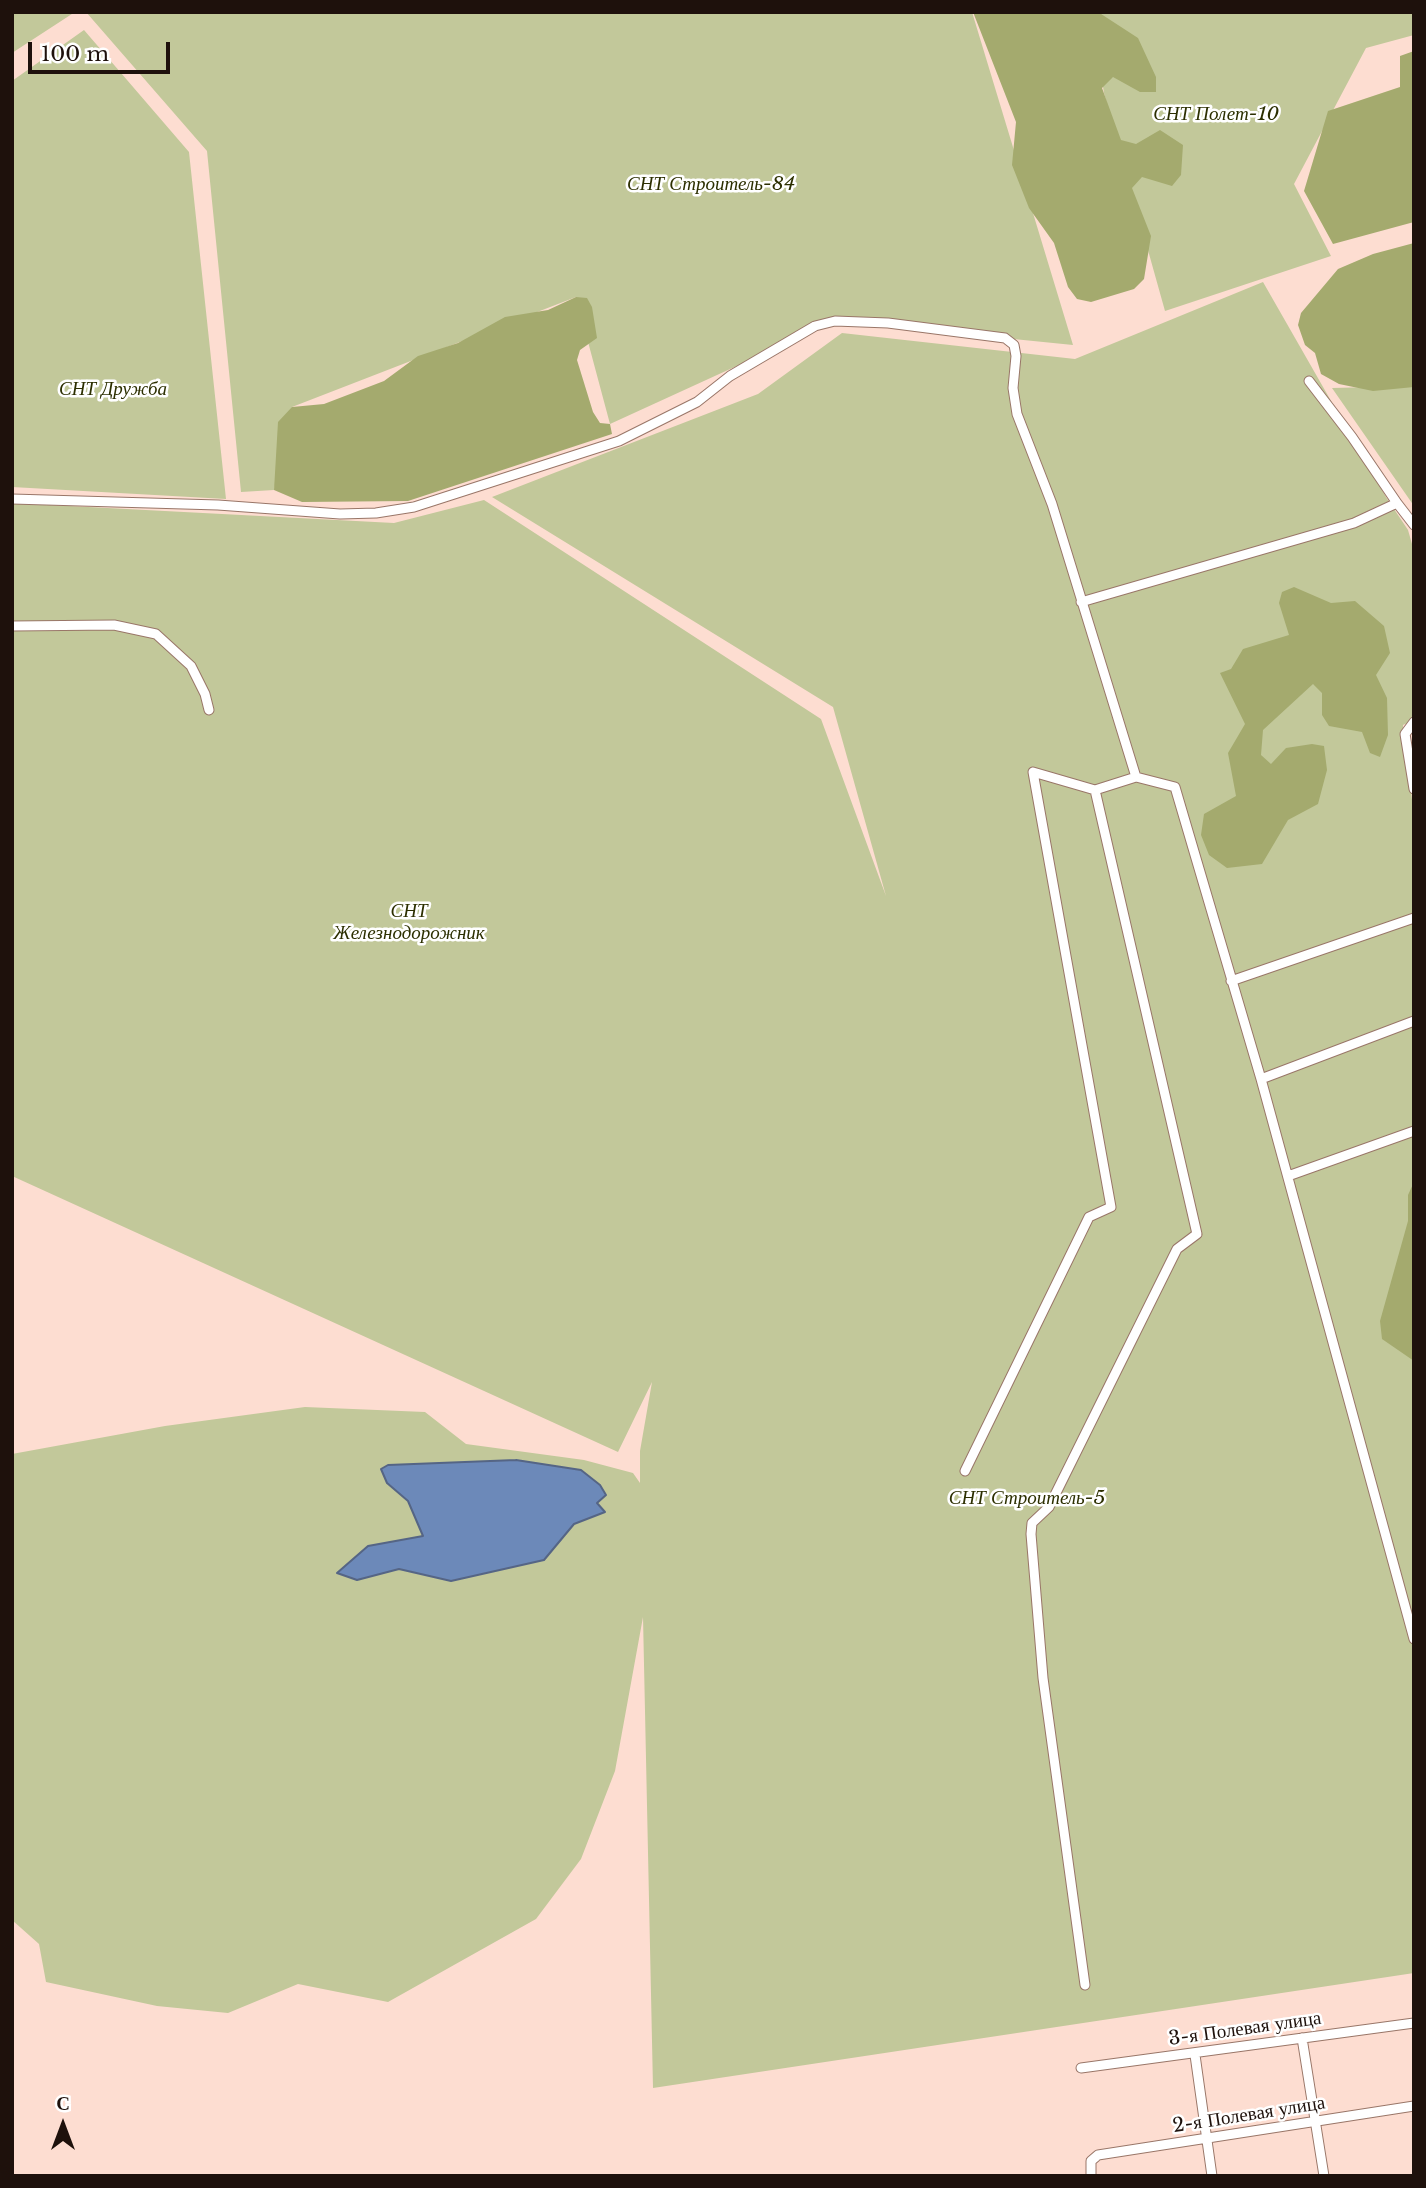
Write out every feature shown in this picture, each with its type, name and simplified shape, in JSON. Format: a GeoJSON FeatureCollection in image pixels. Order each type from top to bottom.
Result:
{"type":"FeatureCollection","features":[{"type":"Feature","properties":{"kind":"street"},"geometry":{"type":"LineString","coordinates":[[12,499],[218,505],[340,514],[376,513],[414,507],[619,441],[696,402],[730,376],[815,326],[835,321],[888,323],[1005,338],[1014,345],[1013,388],[1017,414],[1052,504],[1136,777]]}},
{"type":"Feature","properties":{"kind":"street"},"geometry":{"type":"LineString","coordinates":[[1308,381],[1352,437],[1414,525]]}},
{"type":"Feature","properties":{"kind":"street"},"geometry":{"type":"LineString","coordinates":[[1081,602],[1354,523],[1396,503]]}},
{"type":"Feature","properties":{"kind":"street"},"geometry":{"type":"LineString","coordinates":[[12,626],[114,625],[156,634],[191,666],[205,694],[209,710]]}},
{"type":"Feature","properties":{"kind":"street"},"geometry":{"type":"LineString","coordinates":[[1414,722],[1405,734],[1414,789]]}},
{"type":"Feature","properties":{"kind":"street"},"geometry":{"type":"LineString","coordinates":[[965,1471],[1089,1217],[1111,1207],[1033,772],[1095,790],[1136,777],[1175,787],[1261,1079],[1414,1639]]}},
{"type":"Feature","properties":{"kind":"street"},"geometry":{"type":"LineString","coordinates":[[1085,1985],[1042,1678],[1032,1523],[1049,1507],[1177,1249],[1197,1234],[1095,790]]}},
{"type":"Feature","properties":{"kind":"street"},"geometry":{"type":"LineString","coordinates":[[1231,981],[1414,918]]}},
{"type":"Feature","properties":{"kind":"street"},"geometry":{"type":"LineString","coordinates":[[1261,1079],[1414,1021]]}},
{"type":"Feature","properties":{"kind":"street"},"geometry":{"type":"LineString","coordinates":[[1288,1176],[1414,1131]]}},
{"type":"Feature","properties":{"kind":"street","name":"3-я Полевая улица"},"geometry":{"type":"LineString","coordinates":[[1081,2068],[1195,2055],[1414,2023]]}},
{"type":"Feature","properties":{"kind":"street"},"geometry":{"type":"LineString","coordinates":[[1302,2038],[1324,2176]]}},
{"type":"Feature","properties":{"kind":"street"},"geometry":{"type":"LineString","coordinates":[[1195,2055],[1212,2176]]}},
{"type":"Feature","properties":{"kind":"street","name":"2-я Полевая улица"},"geometry":{"type":"LineString","coordinates":[[1091,2176],[1091,2161],[1098,2155],[1414,2106]]}},
{"type":"Feature","properties":{"kind":"green space"},"geometry":{"type":"Polygon","coordinates":[[[12,12],[75,12],[12,53],[12,12]]]}},
{"type":"Feature","properties":{"kind":"green space","name":"СНТ Строитель-84"},"geometry":{"type":"Polygon","coordinates":[[[86,12],[972,12],[1073,345],[835,321],[610,424],[576,297],[292,407],[274,490],[241,492],[207,151],[86,12]]]}},
{"type":"Feature","properties":{"kind":"green space"},"geometry":{"type":"Polygon","coordinates":[[[973,12],[1098,12],[1138,38],[1156,77],[1156,92],[1140,92],[1113,77],[1102,88],[1121,140],[1136,144],[1160,130],[1183,145],[1181,175],[1172,186],[1142,177],[1132,188],[1151,236],[1144,279],[1134,289],[1091,302],[1077,299],[1068,287],[1054,243],[1029,208],[1012,165],[1016,122],[973,12]]]}},
{"type":"Feature","properties":{"kind":"green space","name":"СНТ Полет-10"},"geometry":{"type":"Polygon","coordinates":[[[1091,12],[1414,12],[1414,35],[1366,48],[1294,184],[1331,256],[1165,311],[1104,93],[1091,12]]]}},
{"type":"Feature","properties":{"kind":"green space","name":"СНТ Дружба"},"geometry":{"type":"Polygon","coordinates":[[[84,30],[189,152],[226,499],[12,487],[12,81],[84,30]]]}},
{"type":"Feature","properties":{"kind":"green space"},"geometry":{"type":"Polygon","coordinates":[[[1414,51],[1414,222],[1333,244],[1304,191],[1328,111],[1400,87],[1400,56],[1414,51]]]}},
{"type":"Feature","properties":{"kind":"green space"},"geometry":{"type":"Polygon","coordinates":[[[1414,243],[1414,387],[1373,391],[1339,384],[1321,374],[1315,353],[1305,345],[1298,325],[1301,313],[1338,269],[1373,254],[1414,243]]]}},
{"type":"Feature","properties":{"kind":"green space"},"geometry":{"type":"Polygon","coordinates":[[[1263,282],[1386,497],[1408,530],[1414,551],[1414,720],[1403,725],[1414,816],[1414,1973],[653,2088],[643,1617],[615,1771],[581,1859],[536,1919],[388,2002],[298,1984],[228,2013],[157,2006],[46,1982],[39,1944],[12,1920],[12,1454],[165,1426],[305,1407],[425,1412],[466,1444],[584,1460],[633,1473],[640,1483],[640,1451],[652,1382],[618,1452],[12,1176],[12,503],[394,523],[484,500],[821,719],[886,896],[833,707],[492,497],[758,394],[842,333],[1075,359],[1263,282]]]}},
{"type":"Feature","properties":{"kind":"green space"},"geometry":{"type":"Polygon","coordinates":[[[576,297],[587,298],[592,307],[597,338],[580,350],[577,360],[593,412],[600,423],[610,424],[612,434],[408,501],[302,502],[274,490],[278,422],[292,407],[324,404],[384,381],[418,356],[458,343],[505,317],[548,310],[576,297]]]}},
{"type":"Feature","properties":{"kind":"green space"},"geometry":{"type":"Polygon","coordinates":[[[1414,386],[1414,506],[1332,388],[1414,386]]]}},
{"type":"Feature","properties":{"kind":"green space"},"geometry":{"type":"Polygon","coordinates":[[[1294,587],[1331,603],[1355,601],[1384,626],[1390,653],[1376,675],[1387,698],[1388,735],[1380,757],[1370,753],[1362,732],[1329,726],[1322,715],[1322,693],[1313,684],[1263,730],[1261,755],[1271,764],[1286,748],[1312,744],[1324,746],[1327,770],[1318,804],[1288,820],[1262,864],[1227,868],[1209,855],[1201,835],[1204,814],[1236,796],[1228,753],[1245,724],[1220,673],[1231,669],[1243,649],[1289,635],[1279,603],[1282,592],[1294,587]]]}},
{"type":"Feature","properties":{"kind":"green space"},"geometry":{"type":"Polygon","coordinates":[[[1414,1182],[1414,1361],[1382,1339],[1380,1321],[1408,1221],[1408,1195],[1414,1182]]]}},
{"type":"Feature","properties":{"kind":"water"},"geometry":{"type":"Polygon","coordinates":[[[516,1460],[581,1470],[600,1485],[606,1495],[597,1503],[605,1512],[574,1524],[544,1560],[451,1581],[399,1569],[357,1580],[337,1573],[368,1546],[423,1536],[408,1501],[387,1483],[381,1469],[388,1465],[516,1460]]]}},
{"type":"Feature","properties":{"kind":"park label","name":"СНТ Железнодорожник"},"geometry":{"type":"Point","coordinates":[409,923]}},
{"type":"Feature","properties":{"kind":"park label","name":"СНТ Строитель-5"},"geometry":{"type":"Point","coordinates":[1027,1499]}}]}
